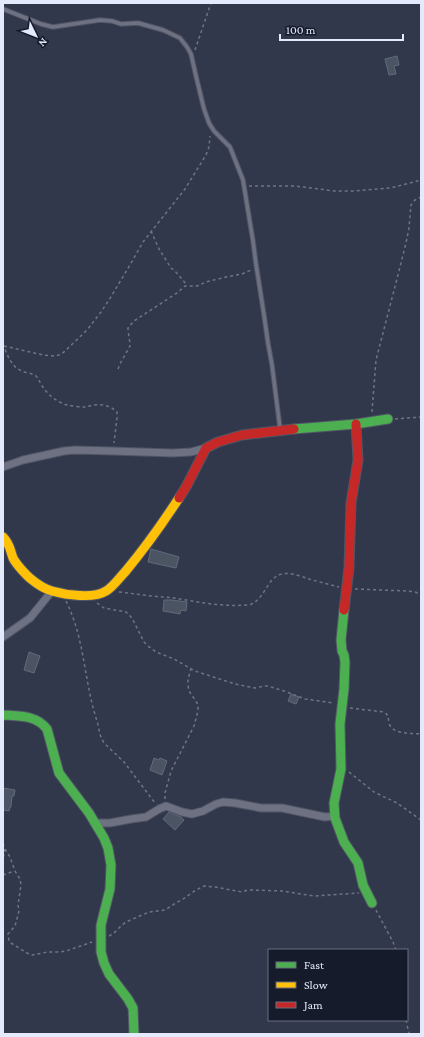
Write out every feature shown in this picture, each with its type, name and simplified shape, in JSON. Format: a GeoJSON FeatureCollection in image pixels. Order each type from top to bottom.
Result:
{"type":"FeatureCollection","features":[{"type":"Feature","properties":{"kind":"street"},"geometry":{"type":"LineString","coordinates":[[3,467],[23,460],[64,451],[76,450],[172,453],[191,452],[242,435],[280,430],[356,424],[388,419]]}},
{"type":"Feature","properties":{"kind":"street"},"geometry":{"type":"LineString","coordinates":[[356,424],[358,460],[351,503],[349,568],[341,640],[345,662],[340,724],[341,769],[334,803],[337,825],[344,842],[358,863],[366,893],[372,903]]}},
{"type":"Feature","properties":{"kind":"street"},"geometry":{"type":"LineString","coordinates":[[3,537],[8,542],[14,560],[24,573],[36,582],[57,592],[80,596],[99,595],[107,591],[116,582],[139,555],[186,487],[206,448]]}},
{"type":"Feature","properties":{"kind":"street"},"geometry":{"type":"LineString","coordinates":[[3,638],[30,618],[57,592]]}},
{"type":"Feature","properties":{"kind":"street"},"geometry":{"type":"LineString","coordinates":[[3,715],[30,718],[37,720],[45,726],[55,761],[62,777],[79,798],[104,838],[108,848],[111,865],[110,889],[101,925],[102,957],[112,979],[128,999],[132,1008],[134,1034]]}},
{"type":"Feature","properties":{"kind":"street"},"geometry":{"type":"LineString","coordinates":[[94,823],[110,823],[146,818],[162,808],[192,814],[223,802],[235,802],[261,808],[282,808],[325,817],[335,816]]}},
{"type":"Feature","properties":{"kind":"lane"},"geometry":{"type":"LineString","coordinates":[[3,9],[41,24],[53,27],[100,20],[112,21],[121,24],[138,23],[163,30],[180,38],[187,46],[192,57],[204,109],[210,126],[230,147],[243,180],[272,365],[280,430]]}},
{"type":"Feature","properties":{"kind":"path"},"geometry":{"type":"LineString","coordinates":[[192,57],[211,3]]}},
{"type":"Feature","properties":{"kind":"path"},"geometry":{"type":"LineString","coordinates":[[3,345],[42,355],[54,356],[64,352],[87,330],[101,312],[143,242],[185,189],[206,155],[209,147],[210,126]]}},
{"type":"Feature","properties":{"kind":"path"},"geometry":{"type":"LineString","coordinates":[[244,185],[294,186],[334,191],[355,191],[391,188],[421,180]]}},
{"type":"Feature","properties":{"kind":"path"},"geometry":{"type":"LineString","coordinates":[[371,422],[376,360],[400,271],[409,228],[412,203],[421,197]]}},
{"type":"Feature","properties":{"kind":"path"},"geometry":{"type":"LineString","coordinates":[[151,231],[159,249],[171,268],[188,286]]}},
{"type":"Feature","properties":{"kind":"path"},"geometry":{"type":"LineString","coordinates":[[118,369],[130,346],[128,328],[134,321],[177,293],[185,286],[197,286],[206,282],[242,274],[256,268]]}},
{"type":"Feature","properties":{"kind":"path"},"geometry":{"type":"LineString","coordinates":[[3,345],[9,359],[15,367],[37,377],[48,394],[59,402],[77,407],[102,405],[110,407],[117,412],[112,451]]}},
{"type":"Feature","properties":{"kind":"path"},"geometry":{"type":"LineString","coordinates":[[388,419],[421,417]]}},
{"type":"Feature","properties":{"kind":"path"},"geometry":{"type":"LineString","coordinates":[[107,591],[216,604],[245,605],[254,602],[264,592],[271,581],[278,575],[291,574],[346,589],[407,591],[421,594]]}},
{"type":"Feature","properties":{"kind":"path"},"geometry":{"type":"LineString","coordinates":[[57,592],[74,618],[79,635],[92,705],[102,739],[124,762],[162,808]]}},
{"type":"Feature","properties":{"kind":"path"},"geometry":{"type":"LineString","coordinates":[[87,596],[104,608],[126,612],[132,618],[144,642],[148,646],[156,652],[174,659],[191,669],[235,684],[255,688],[268,686],[305,699],[334,702],[351,709],[384,712],[388,716],[390,726],[394,730],[421,734]]}},
{"type":"Feature","properties":{"kind":"path"},"geometry":{"type":"LineString","coordinates":[[162,808],[171,771],[194,726],[198,711],[197,702],[189,691],[188,679],[191,669]]}},
{"type":"Feature","properties":{"kind":"path"},"geometry":{"type":"LineString","coordinates":[[341,764],[374,792],[397,804],[421,820]]}},
{"type":"Feature","properties":{"kind":"path"},"geometry":{"type":"LineString","coordinates":[[3,843],[20,879],[18,904],[19,911],[15,926],[8,934],[9,941],[27,954],[32,955],[66,951],[110,936],[121,926],[134,918],[149,912],[166,910],[204,886],[242,892],[248,890],[282,891],[314,896],[366,893]]}},
{"type":"Feature","properties":{"kind":"path"},"geometry":{"type":"LineString","coordinates":[[3,858],[5,849]]}},
{"type":"Feature","properties":{"kind":"path"},"geometry":{"type":"LineString","coordinates":[[3,875],[15,871]]}},
{"type":"Feature","properties":{"kind":"path"},"geometry":{"type":"LineString","coordinates":[[372,903],[396,949]]}},
{"type":"Feature","properties":{"kind":"path"},"geometry":{"type":"LineString","coordinates":[[406,1021],[409,1034]]}},
{"type":"Feature","properties":{"kind":"building"},"geometry":{"type":"Polygon","coordinates":[[[397,56],[399,65],[394,66],[396,74],[389,75],[385,59],[397,56]]]}},
{"type":"Feature","properties":{"kind":"building"},"geometry":{"type":"Polygon","coordinates":[[[151,549],[179,557],[176,568],[148,562],[151,549]]]}},
{"type":"Feature","properties":{"kind":"building"},"geometry":{"type":"Polygon","coordinates":[[[164,600],[187,602],[186,611],[181,610],[180,614],[163,611],[164,600]]]}},
{"type":"Feature","properties":{"kind":"building"},"geometry":{"type":"Polygon","coordinates":[[[29,652],[40,656],[34,673],[24,670],[29,652]]]}},
{"type":"Feature","properties":{"kind":"building"},"geometry":{"type":"Polygon","coordinates":[[[291,694],[299,697],[296,704],[288,701],[291,694]]]}},
{"type":"Feature","properties":{"kind":"building"},"geometry":{"type":"Polygon","coordinates":[[[154,758],[159,760],[160,758],[167,761],[162,775],[150,770],[154,758]]]}},
{"type":"Feature","properties":{"kind":"building"},"geometry":{"type":"Polygon","coordinates":[[[3,788],[15,790],[14,796],[12,796],[9,811],[3,810],[3,788]]]}},
{"type":"Feature","properties":{"kind":"building"},"geometry":{"type":"Polygon","coordinates":[[[169,812],[181,817],[184,820],[175,830],[163,819],[169,812]]]}},
{"type":"Feature","properties":{"kind":"traffic: fast"},"geometry":{"type":"LineString","coordinates":[[294,429],[356,424],[388,419]]}},
{"type":"Feature","properties":{"kind":"traffic: fast"},"geometry":{"type":"LineString","coordinates":[[344,610],[341,640],[345,662],[340,724],[341,769],[334,803],[335,818],[344,842],[358,863],[363,885],[372,903]]}},
{"type":"Feature","properties":{"kind":"traffic: fast"},"geometry":{"type":"LineString","coordinates":[[3,715],[27,717],[43,724],[47,729],[59,773],[89,813],[104,838],[108,848],[111,865],[110,889],[101,925],[101,952],[109,974],[133,1008],[134,1034]]}},
{"type":"Feature","properties":{"kind":"traffic: slow"},"geometry":{"type":"LineString","coordinates":[[3,537],[16,563],[26,575],[44,588],[65,594],[80,596],[94,595],[101,593],[114,585],[153,536],[179,498]]}},
{"type":"Feature","properties":{"kind":"traffic: jam"},"geometry":{"type":"LineString","coordinates":[[344,610],[349,568],[351,503],[358,460],[356,424]]}},
{"type":"Feature","properties":{"kind":"traffic: jam"},"geometry":{"type":"LineString","coordinates":[[179,498],[206,448],[218,442],[242,435],[294,429]]}}]}
